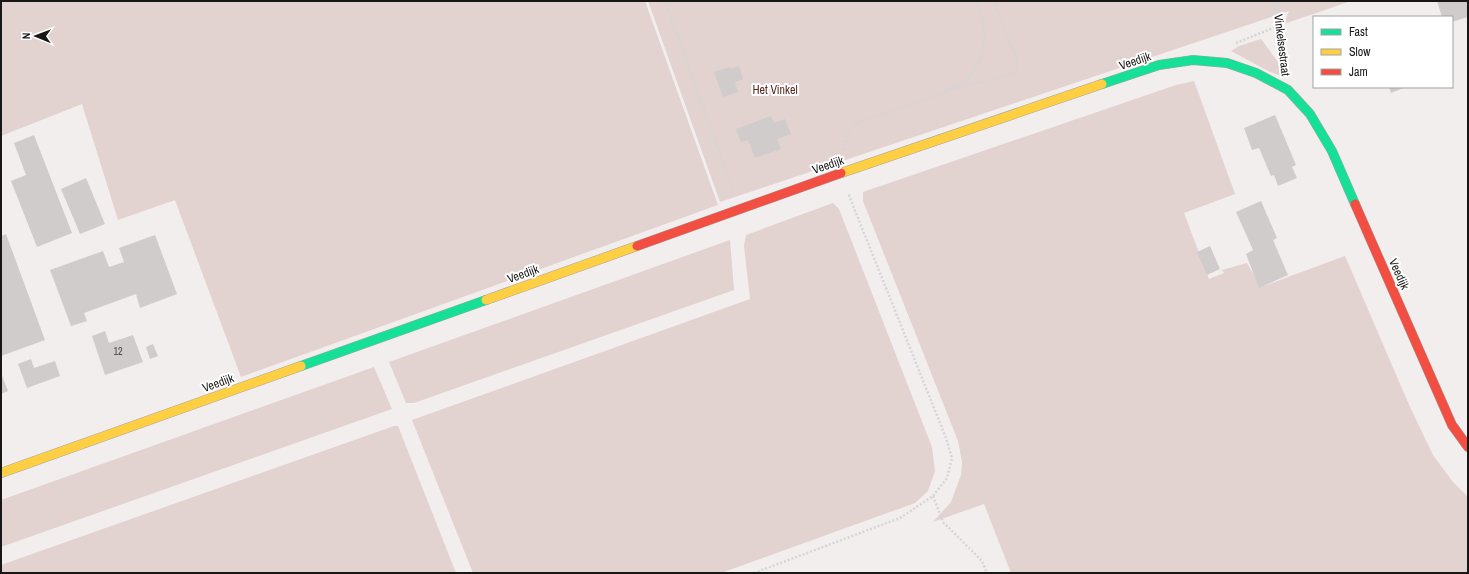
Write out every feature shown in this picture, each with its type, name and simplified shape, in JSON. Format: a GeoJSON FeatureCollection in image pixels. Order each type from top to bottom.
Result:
{"type":"FeatureCollection","features":[{"type":"Feature","properties":{"kind":"street","name":"Veedijk"},"geometry":{"type":"LineString","coordinates":[[1,473],[840,173],[1159,66],[1193,60],[1228,63],[1256,73],[1288,90],[1310,114],[1332,151],[1452,425],[1468,446]]}},
{"type":"Feature","properties":{"kind":"path"},"geometry":{"type":"LineString","coordinates":[[665,1],[740,209]]}},
{"type":"Feature","properties":{"kind":"path"},"geometry":{"type":"LineString","coordinates":[[947,91],[969,78],[982,58],[985,32],[977,1]]}},
{"type":"Feature","properties":{"kind":"path"},"geometry":{"type":"LineString","coordinates":[[754,573],[900,518],[933,496],[947,478],[952,458],[946,438],[840,173],[846,136],[856,124],[947,91],[1015,72],[1018,62],[993,1]]}},
{"type":"Feature","properties":{"kind":"path"},"geometry":{"type":"LineString","coordinates":[[1273,1],[1276,14]]}},
{"type":"Feature","properties":{"kind":"path","name":"Vinkelsestraat"},"geometry":{"type":"LineString","coordinates":[[1280,1],[1276,14],[1288,90]]}},
{"type":"Feature","properties":{"kind":"path"},"geometry":{"type":"LineString","coordinates":[[933,496],[943,522],[982,561],[987,573]]}},
{"type":"Feature","properties":{"kind":"green space"},"geometry":{"type":"Polygon","coordinates":[[[1,1],[645,1],[718,205],[241,377],[175,200],[118,220],[82,104],[1,136],[1,1]]]}},
{"type":"Feature","properties":{"kind":"green space","name":"Het Vinkel"},"geometry":{"type":"Polygon","coordinates":[[[648,1],[1351,1],[1284,24],[1289,11],[720,202],[648,1]]]}},
{"type":"Feature","properties":{"kind":"green space"},"geometry":{"type":"Polygon","coordinates":[[[1261,39],[1281,66],[1282,76],[1270,72],[1231,51],[1239,46],[1261,39]]]}},
{"type":"Feature","properties":{"kind":"green space"},"geometry":{"type":"Polygon","coordinates":[[[1194,81],[1235,194],[1184,213],[1209,279],[1224,273],[1222,270],[1247,263],[1261,287],[1345,256],[1410,407],[1433,455],[1452,481],[1468,497],[1468,573],[1011,573],[984,504],[933,522],[951,502],[961,475],[962,462],[958,441],[863,201],[863,192],[1176,85],[1194,81]]]}},
{"type":"Feature","properties":{"kind":"green space"},"geometry":{"type":"Polygon","coordinates":[[[833,203],[839,209],[932,447],[935,471],[928,491],[915,503],[721,573],[473,573],[412,420],[750,299],[744,246],[746,235],[833,203]]]}},
{"type":"Feature","properties":{"kind":"green space"},"geometry":{"type":"Polygon","coordinates":[[[730,240],[734,290],[414,403],[406,403],[389,362],[730,240]]]}},
{"type":"Feature","properties":{"kind":"green space"},"geometry":{"type":"Polygon","coordinates":[[[374,367],[392,409],[1,547],[1,500],[374,367]]]}},
{"type":"Feature","properties":{"kind":"green space"},"geometry":{"type":"Polygon","coordinates":[[[394,426],[398,426],[456,573],[1,573],[1,565],[394,426]]]}},
{"type":"Feature","properties":{"kind":"building"},"geometry":{"type":"Polygon","coordinates":[[[1437,1],[1468,1],[1468,17],[1453,22],[1453,16],[1442,16],[1437,1]]]}},
{"type":"Feature","properties":{"kind":"building"},"geometry":{"type":"Polygon","coordinates":[[[739,66],[743,79],[735,82],[738,92],[723,97],[714,72],[739,66]]]}},
{"type":"Feature","properties":{"kind":"building"},"geometry":{"type":"Polygon","coordinates":[[[1389,88],[1404,88],[1391,93],[1389,88]]]}},
{"type":"Feature","properties":{"kind":"building"},"geometry":{"type":"Polygon","coordinates":[[[1275,115],[1296,165],[1292,167],[1297,178],[1278,186],[1274,175],[1271,176],[1259,148],[1252,150],[1244,128],[1275,115]]]}},
{"type":"Feature","properties":{"kind":"building"},"geometry":{"type":"Polygon","coordinates":[[[771,116],[774,123],[785,119],[791,134],[777,139],[781,149],[755,158],[748,140],[741,142],[736,129],[771,116]]]}},
{"type":"Feature","properties":{"kind":"building"},"geometry":{"type":"Polygon","coordinates":[[[34,135],[72,233],[37,247],[11,181],[26,175],[14,143],[34,135]]]}},
{"type":"Feature","properties":{"kind":"building"},"geometry":{"type":"Polygon","coordinates":[[[86,178],[105,224],[80,234],[61,189],[86,178]]]}},
{"type":"Feature","properties":{"kind":"building"},"geometry":{"type":"Polygon","coordinates":[[[1261,201],[1277,238],[1273,240],[1288,275],[1259,288],[1246,254],[1253,250],[1236,212],[1261,201]]]}},
{"type":"Feature","properties":{"kind":"building"},"geometry":{"type":"Polygon","coordinates":[[[6,234],[45,340],[1,356],[1,236],[6,234]]]}},
{"type":"Feature","properties":{"kind":"building"},"geometry":{"type":"Polygon","coordinates":[[[155,235],[177,294],[140,308],[136,294],[84,313],[87,321],[71,326],[50,270],[103,251],[109,267],[124,262],[119,248],[155,235]]]}},
{"type":"Feature","properties":{"kind":"building"},"geometry":{"type":"Polygon","coordinates":[[[1210,246],[1220,269],[1207,275],[1197,252],[1210,246]]]}},
{"type":"Feature","properties":{"kind":"building"},"geometry":{"type":"Polygon","coordinates":[[[105,331],[109,343],[133,335],[143,362],[105,375],[92,336],[105,331]]]}},
{"type":"Feature","properties":{"kind":"building"},"geometry":{"type":"Polygon","coordinates":[[[153,344],[158,356],[150,359],[146,347],[153,344]]]}},
{"type":"Feature","properties":{"kind":"building"},"geometry":{"type":"Polygon","coordinates":[[[31,359],[34,368],[55,361],[60,376],[27,388],[18,364],[31,359]]]}},
{"type":"Feature","properties":{"kind":"building"},"geometry":{"type":"Polygon","coordinates":[[[1,373],[8,391],[1,394],[1,373]]]}},
{"type":"Feature","properties":{"kind":"traffic: fast"},"geometry":{"type":"LineString","coordinates":[[1102,84],[1159,65],[1193,60],[1227,63],[1256,73],[1288,90],[1310,114],[1332,151],[1355,204]]}},
{"type":"Feature","properties":{"kind":"traffic: fast"},"geometry":{"type":"LineString","coordinates":[[301,366],[486,300]]}},
{"type":"Feature","properties":{"kind":"traffic: slow"},"geometry":{"type":"LineString","coordinates":[[841,173],[1102,84]]}},
{"type":"Feature","properties":{"kind":"traffic: slow"},"geometry":{"type":"LineString","coordinates":[[486,300],[637,246]]}},
{"type":"Feature","properties":{"kind":"traffic: slow"},"geometry":{"type":"LineString","coordinates":[[1,473],[301,366]]}},
{"type":"Feature","properties":{"kind":"traffic: jam"},"geometry":{"type":"LineString","coordinates":[[637,246],[841,173]]}},
{"type":"Feature","properties":{"kind":"traffic: jam"},"geometry":{"type":"LineString","coordinates":[[1355,204],[1452,425],[1468,447]]}}]}
